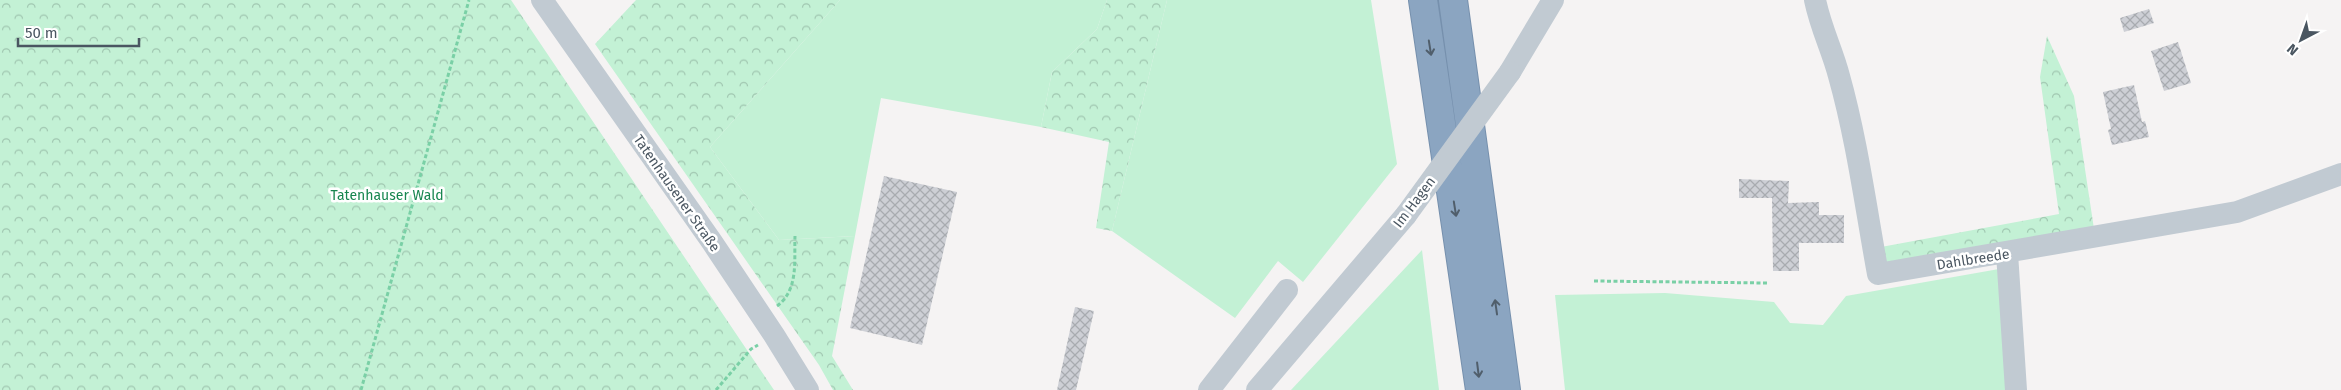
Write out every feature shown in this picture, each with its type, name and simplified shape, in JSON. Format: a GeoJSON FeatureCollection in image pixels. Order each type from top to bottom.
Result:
{"type":"FeatureCollection","features":[{"type":"Feature","properties":{"kind":"highway"},"geometry":{"type":"LineString","coordinates":[[1423,0],[1480,390]]}},
{"type":"Feature","properties":{"kind":"highway"},"geometry":{"type":"LineString","coordinates":[[1452,0],[1506,390]]}},
{"type":"Feature","properties":{"kind":"street","name":"Tatenhausener Straße"},"geometry":{"type":"LineString","coordinates":[[542,0],[762,316],[808,390]]}},
{"type":"Feature","properties":{"kind":"street","name":"Im Hagen"},"geometry":{"type":"LineString","coordinates":[[1257,390],[1406,215],[1510,72],[1553,0]]}},
{"type":"Feature","properties":{"kind":"street","name":"Dahlbreede"},"geometry":{"type":"LineString","coordinates":[[1815,0],[1820,26],[1839,75],[1847,108],[1878,274],[2236,212],[2341,174]]}},
{"type":"Feature","properties":{"kind":"street"},"geometry":{"type":"LineString","coordinates":[[2007,253],[2016,390]]}},
{"type":"Feature","properties":{"kind":"street"},"geometry":{"type":"LineString","coordinates":[[1210,390],[1287,290]]}},
{"type":"Feature","properties":{"kind":"path"},"geometry":{"type":"LineString","coordinates":[[361,390],[469,0]]}},
{"type":"Feature","properties":{"kind":"path"},"geometry":{"type":"LineString","coordinates":[[762,316],[780,304],[790,292],[794,277],[795,236]]}},
{"type":"Feature","properties":{"kind":"path"},"geometry":{"type":"LineString","coordinates":[[1594,281],[1767,283]]}},
{"type":"Feature","properties":{"kind":"path"},"geometry":{"type":"LineString","coordinates":[[716,390],[751,349]]}},
{"type":"Feature","properties":{"kind":"green space","name":"Tatenhauser Wald"},"geometry":{"type":"Polygon","coordinates":[[[0,0],[511,0],[774,390],[0,390],[0,0]]]}},
{"type":"Feature","properties":{"kind":"green space"},"geometry":{"type":"Polygon","coordinates":[[[636,0],[840,0],[710,147],[779,240],[855,236],[832,356],[853,390],[833,390],[819,365],[595,44],[636,0]]]}},
{"type":"Feature","properties":{"kind":"green space"},"geometry":{"type":"Polygon","coordinates":[[[840,0],[1107,0],[1097,29],[1052,72],[1041,127],[881,98],[855,236],[779,240],[710,147],[840,0]]]}},
{"type":"Feature","properties":{"kind":"green space"},"geometry":{"type":"Polygon","coordinates":[[[1107,0],[1167,0],[1112,231],[1096,228],[1109,142],[1041,127],[1052,72],[1097,29],[1107,0]]]}},
{"type":"Feature","properties":{"kind":"green space"},"geometry":{"type":"Polygon","coordinates":[[[1167,0],[1371,0],[1397,164],[1303,282],[1278,261],[1235,318],[1112,231],[1167,0]]]}},
{"type":"Feature","properties":{"kind":"green space"},"geometry":{"type":"Polygon","coordinates":[[[2047,36],[2074,96],[2094,229],[1886,263],[1881,247],[2059,214],[2040,77],[2047,36]]]}},
{"type":"Feature","properties":{"kind":"green space"},"geometry":{"type":"Polygon","coordinates":[[[1422,250],[1439,390],[1291,390],[1422,250]]]}},
{"type":"Feature","properties":{"kind":"green space"},"geometry":{"type":"Polygon","coordinates":[[[1999,269],[2007,390],[1565,390],[1555,295],[1665,293],[1774,302],[1790,323],[1823,325],[1846,296],[1999,269]]]}},
{"type":"Feature","properties":{"kind":"building"},"geometry":{"type":"Polygon","coordinates":[[[2149,9],[2154,23],[2124,32],[2120,18],[2149,9]]]}},
{"type":"Feature","properties":{"kind":"building"},"geometry":{"type":"Polygon","coordinates":[[[2178,42],[2191,83],[2164,91],[2151,51],[2178,42]]]}},
{"type":"Feature","properties":{"kind":"building"},"geometry":{"type":"Polygon","coordinates":[[[2134,85],[2142,122],[2145,121],[2149,137],[2112,145],[2108,130],[2111,129],[2103,92],[2134,85]]]}},
{"type":"Feature","properties":{"kind":"building"},"geometry":{"type":"Polygon","coordinates":[[[884,176],[957,192],[922,345],[850,328],[884,176]]]}},
{"type":"Feature","properties":{"kind":"building"},"geometry":{"type":"Polygon","coordinates":[[[1739,179],[1789,181],[1788,203],[1819,202],[1819,215],[1844,215],[1844,243],[1799,243],[1799,271],[1773,271],[1772,198],[1739,198],[1739,179]]]}},
{"type":"Feature","properties":{"kind":"building"},"geometry":{"type":"Polygon","coordinates":[[[1075,307],[1094,311],[1076,390],[1057,390],[1075,307]]]}}]}
